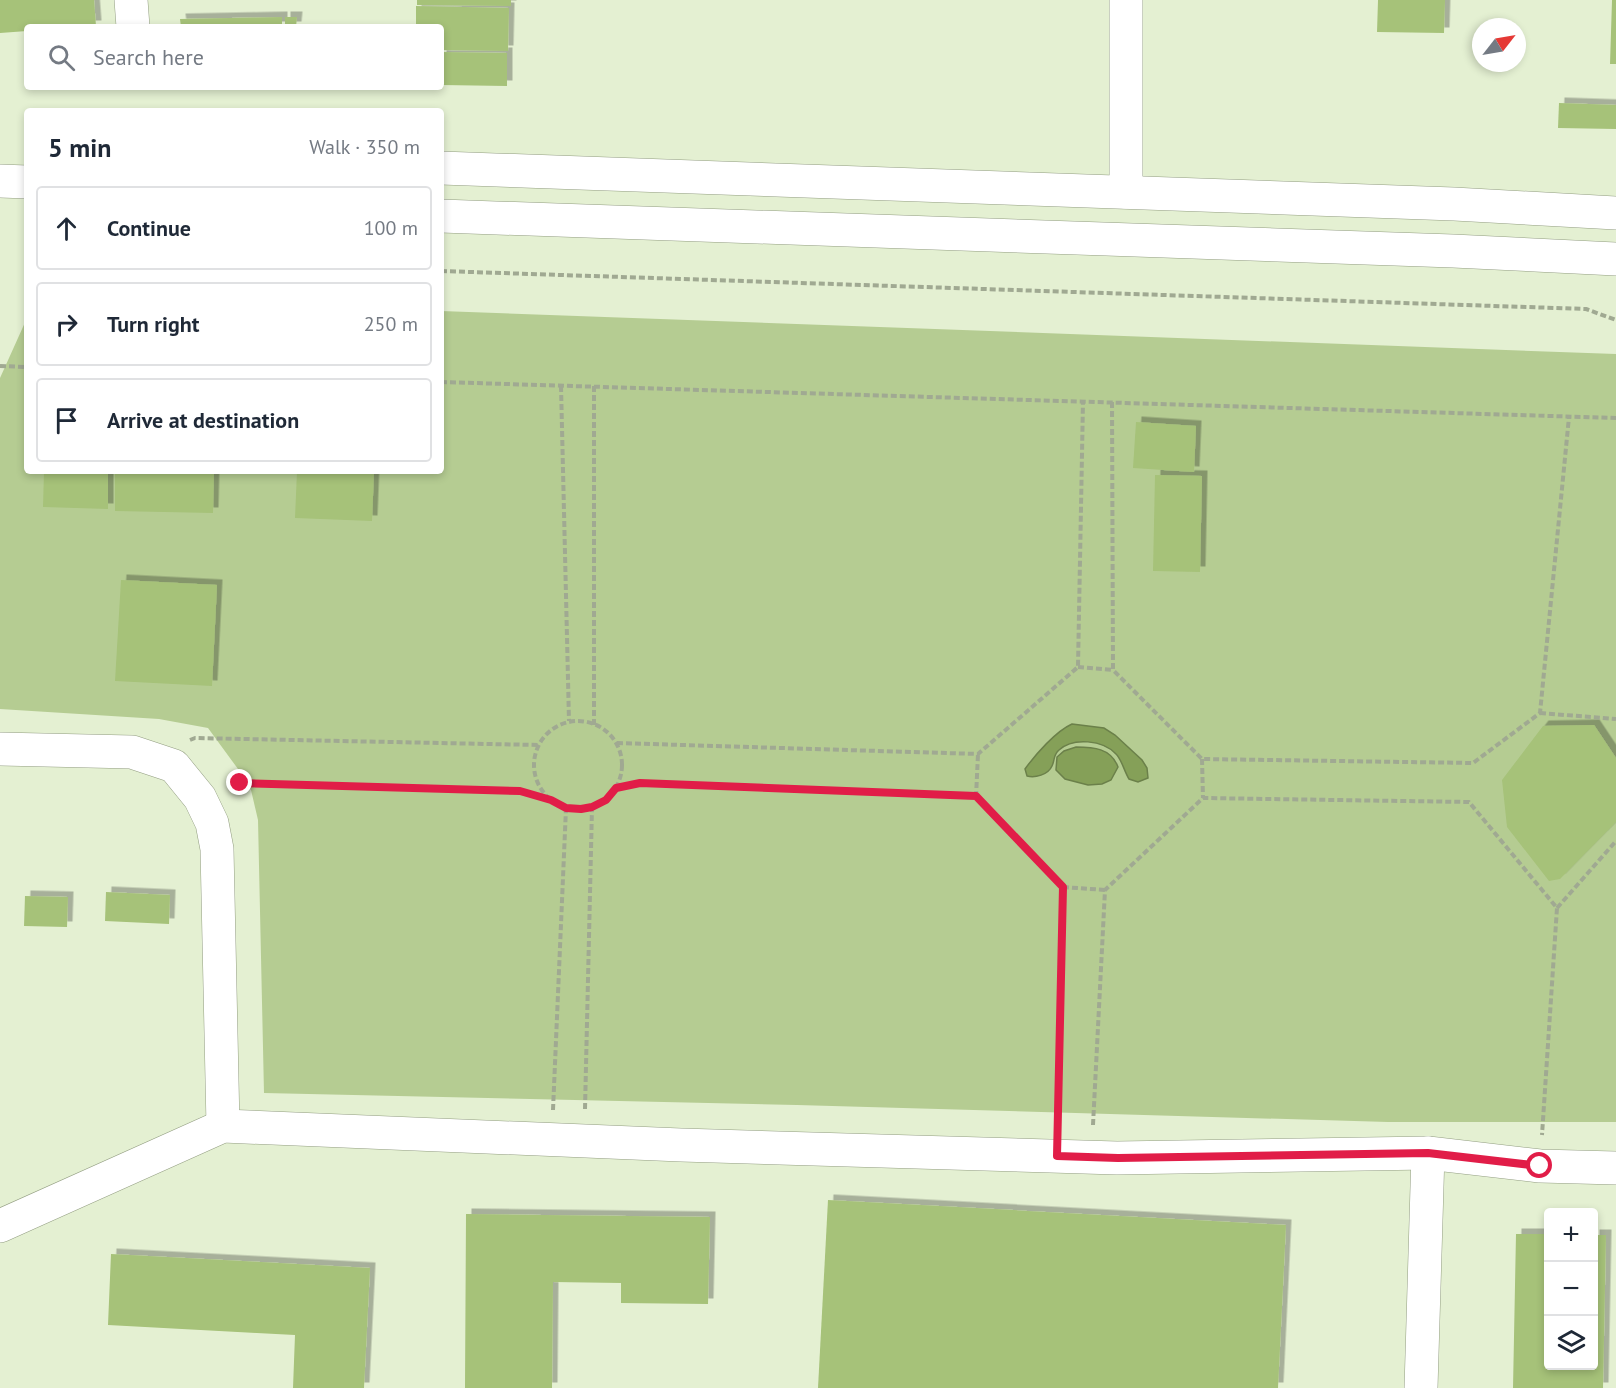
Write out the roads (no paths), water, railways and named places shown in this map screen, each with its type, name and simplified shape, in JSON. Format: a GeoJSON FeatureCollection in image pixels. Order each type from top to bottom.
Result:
{"type":"FeatureCollection","features":[{"type":"Feature","properties":{"kind":"lane"},"geometry":{"type":"LineString","coordinates":[[130,0],[133,24]]}},
{"type":"Feature","properties":{"kind":"lane"},"geometry":{"type":"LineString","coordinates":[[1125,0],[1126,192]]}},
{"type":"Feature","properties":{"kind":"lane"},"geometry":{"type":"LineString","coordinates":[[444,168],[1454,204],[1616,213]]}},
{"type":"Feature","properties":{"kind":"lane"},"geometry":{"type":"LineString","coordinates":[[0,181],[24,182]]}},
{"type":"Feature","properties":{"kind":"lane"},"geometry":{"type":"LineString","coordinates":[[444,216],[1453,251],[1616,259]]}},
{"type":"Feature","properties":{"kind":"lane"},"geometry":{"type":"LineString","coordinates":[[0,749],[132,752],[174,765],[200,798],[213,823],[218,849],[223,1126]]}},
{"type":"Feature","properties":{"kind":"lane"},"geometry":{"type":"LineString","coordinates":[[0,1226],[223,1126],[584,1141],[1092,1157],[1428,1153],[1540,1166],[1616,1168]]}},
{"type":"Feature","properties":{"kind":"lane"},"geometry":{"type":"LineString","coordinates":[[1421,1388],[1428,1153]]}}]}
